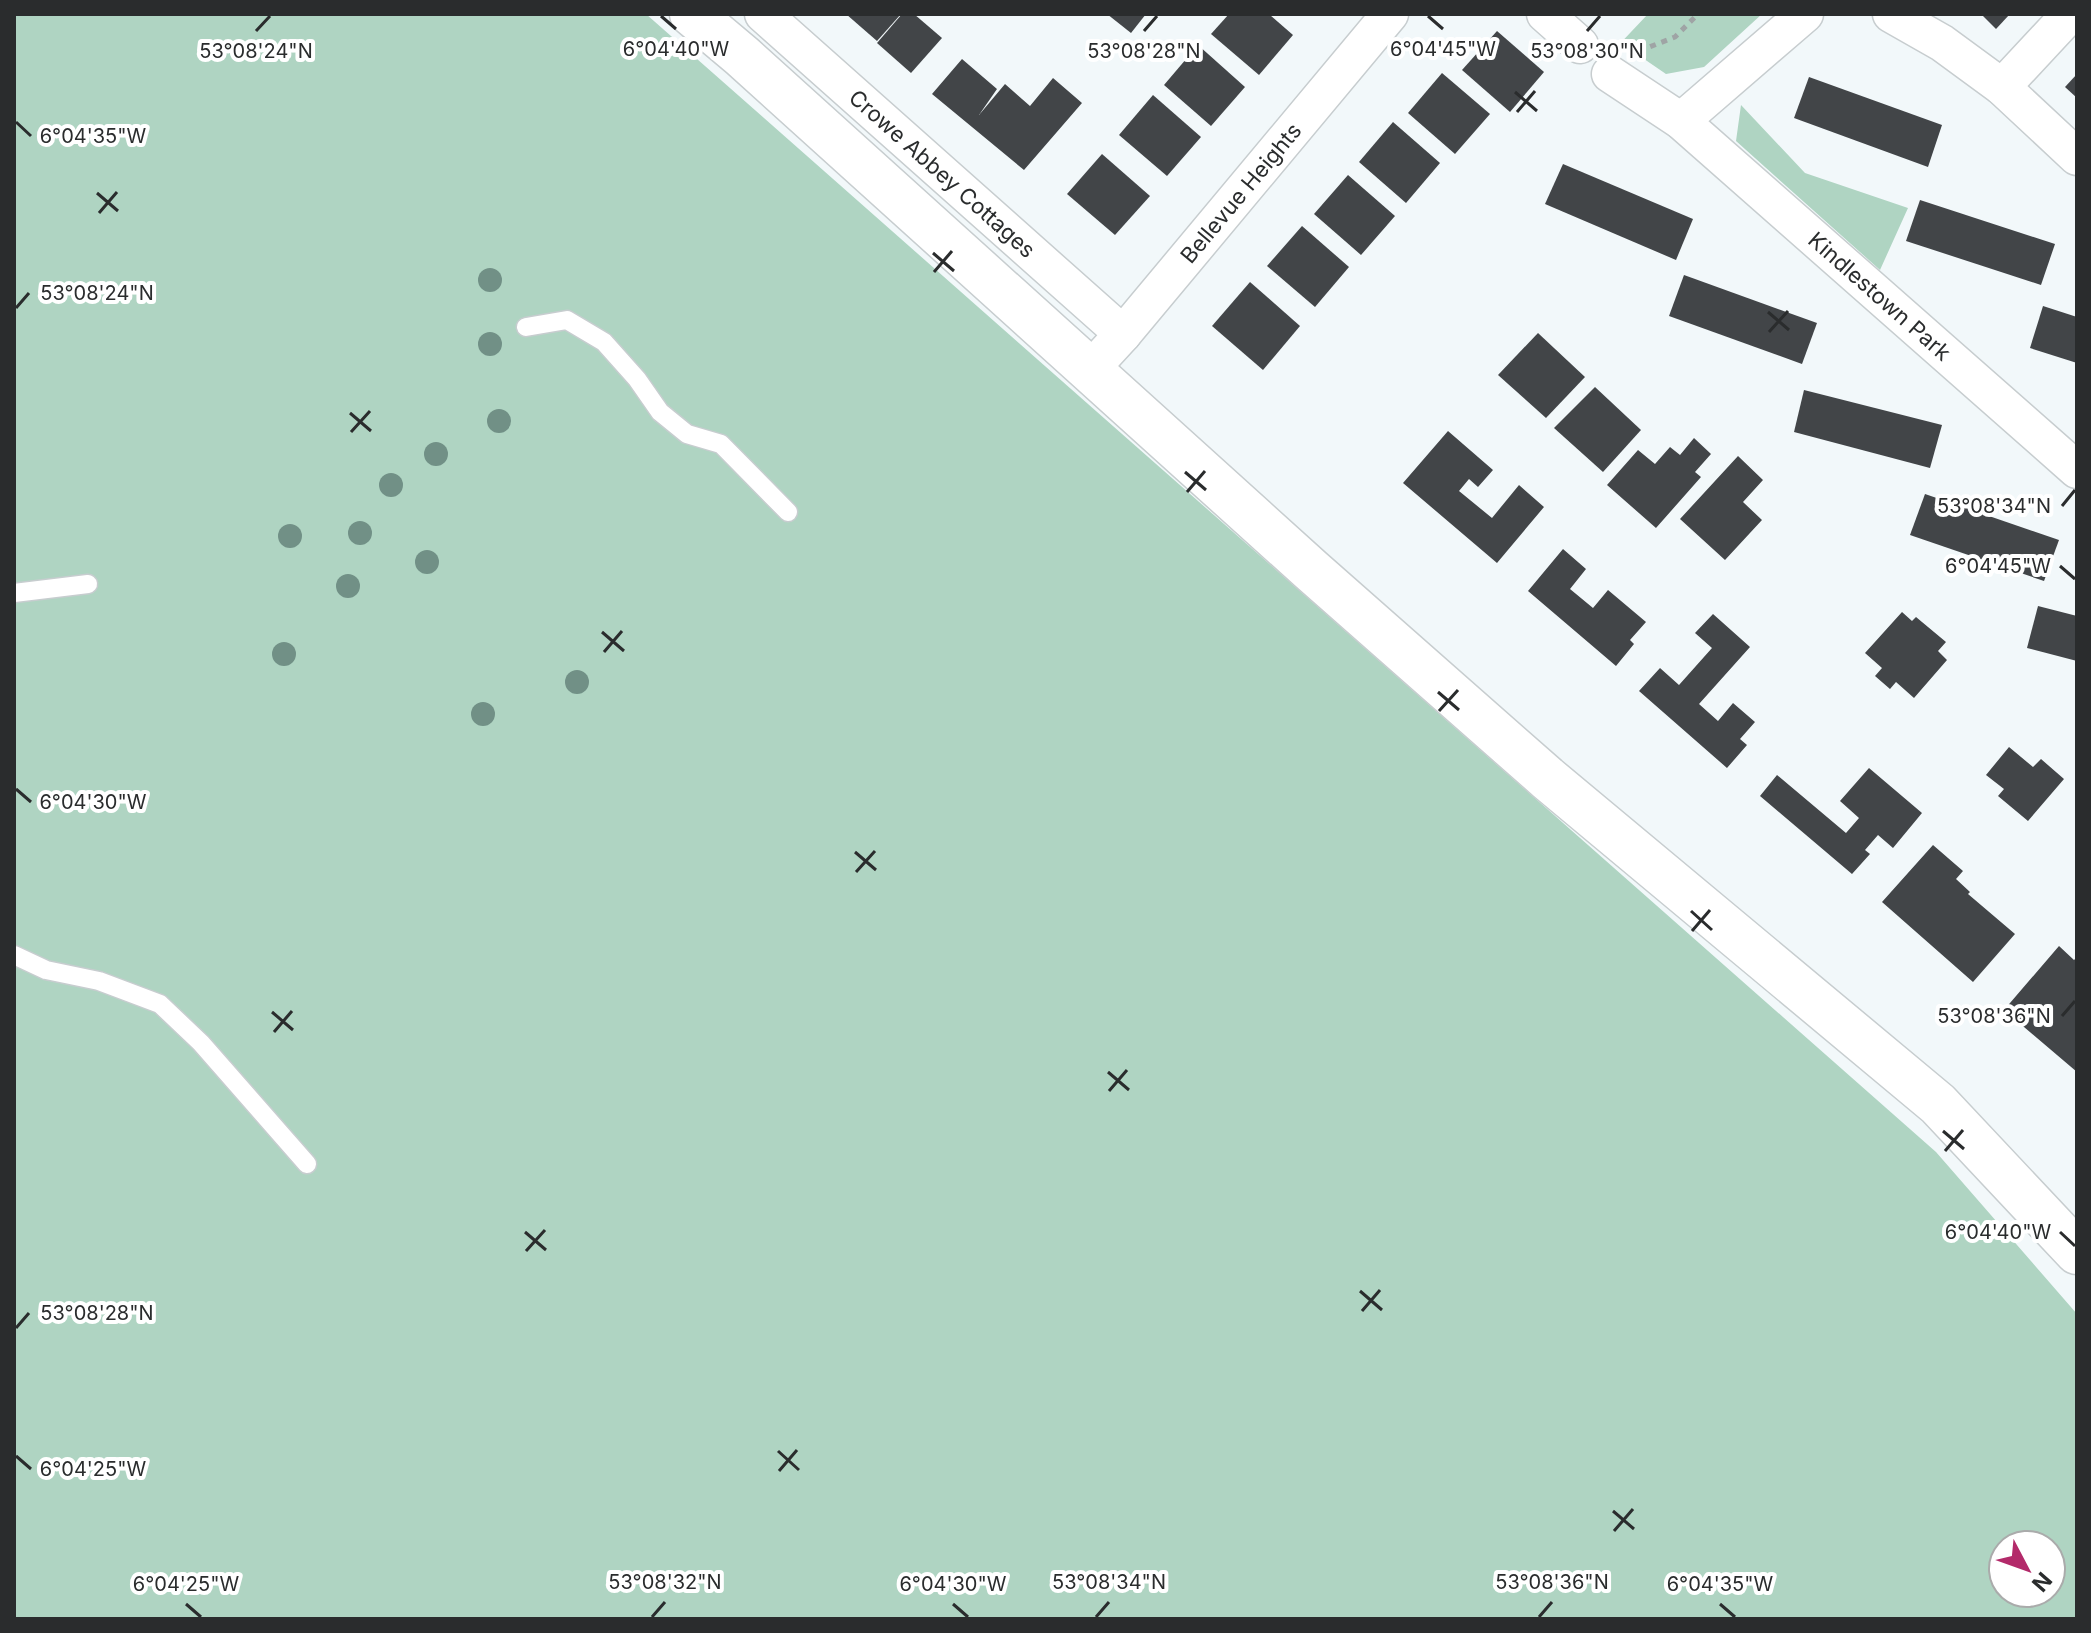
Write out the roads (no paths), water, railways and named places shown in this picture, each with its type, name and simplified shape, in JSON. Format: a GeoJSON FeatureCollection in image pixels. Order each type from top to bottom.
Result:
{"type":"FeatureCollection","features":[{"type":"Feature","properties":{"kind":"main road"},"geometry":{"type":"LineString","coordinates":[[692,14],[1547,778],[1938,1104],[2077,1252]]}},
{"type":"Feature","properties":{"kind":"street","name":"Crowe Abbey Cottages"},"geometry":{"type":"LineString","coordinates":[[763,14],[1123,334]]}},
{"type":"Feature","properties":{"kind":"street","name":"Bellevue Heights"},"geometry":{"type":"LineString","coordinates":[[1089,371],[1390,14]]}},
{"type":"Feature","properties":{"kind":"street"},"geometry":{"type":"LineString","coordinates":[[1545,14],[1580,45]]}},
{"type":"Feature","properties":{"kind":"street"},"geometry":{"type":"LineString","coordinates":[[1681,121],[1805,14]]}},
{"type":"Feature","properties":{"kind":"street"},"geometry":{"type":"LineString","coordinates":[[1891,14],[1942,43],[2002,87],[2077,157]]}},
{"type":"Feature","properties":{"kind":"street"},"geometry":{"type":"LineString","coordinates":[[2002,87],[2070,14]]}},
{"type":"Feature","properties":{"kind":"street","name":"Kindlestown Park"},"geometry":{"type":"LineString","coordinates":[[1610,74],[1681,121],[2077,470]]}},
{"type":"Feature","properties":{"kind":"lane"},"geometry":{"type":"LineString","coordinates":[[526,327],[567,320],[604,342],[637,379],[660,412],[687,434],[721,444],[788,512]]}},
{"type":"Feature","properties":{"kind":"lane"},"geometry":{"type":"LineString","coordinates":[[14,593],[88,584]]}},
{"type":"Feature","properties":{"kind":"lane"},"geometry":{"type":"LineString","coordinates":[[14,955],[46,970],[99,981],[160,1004],[201,1043],[307,1164]]}}]}
